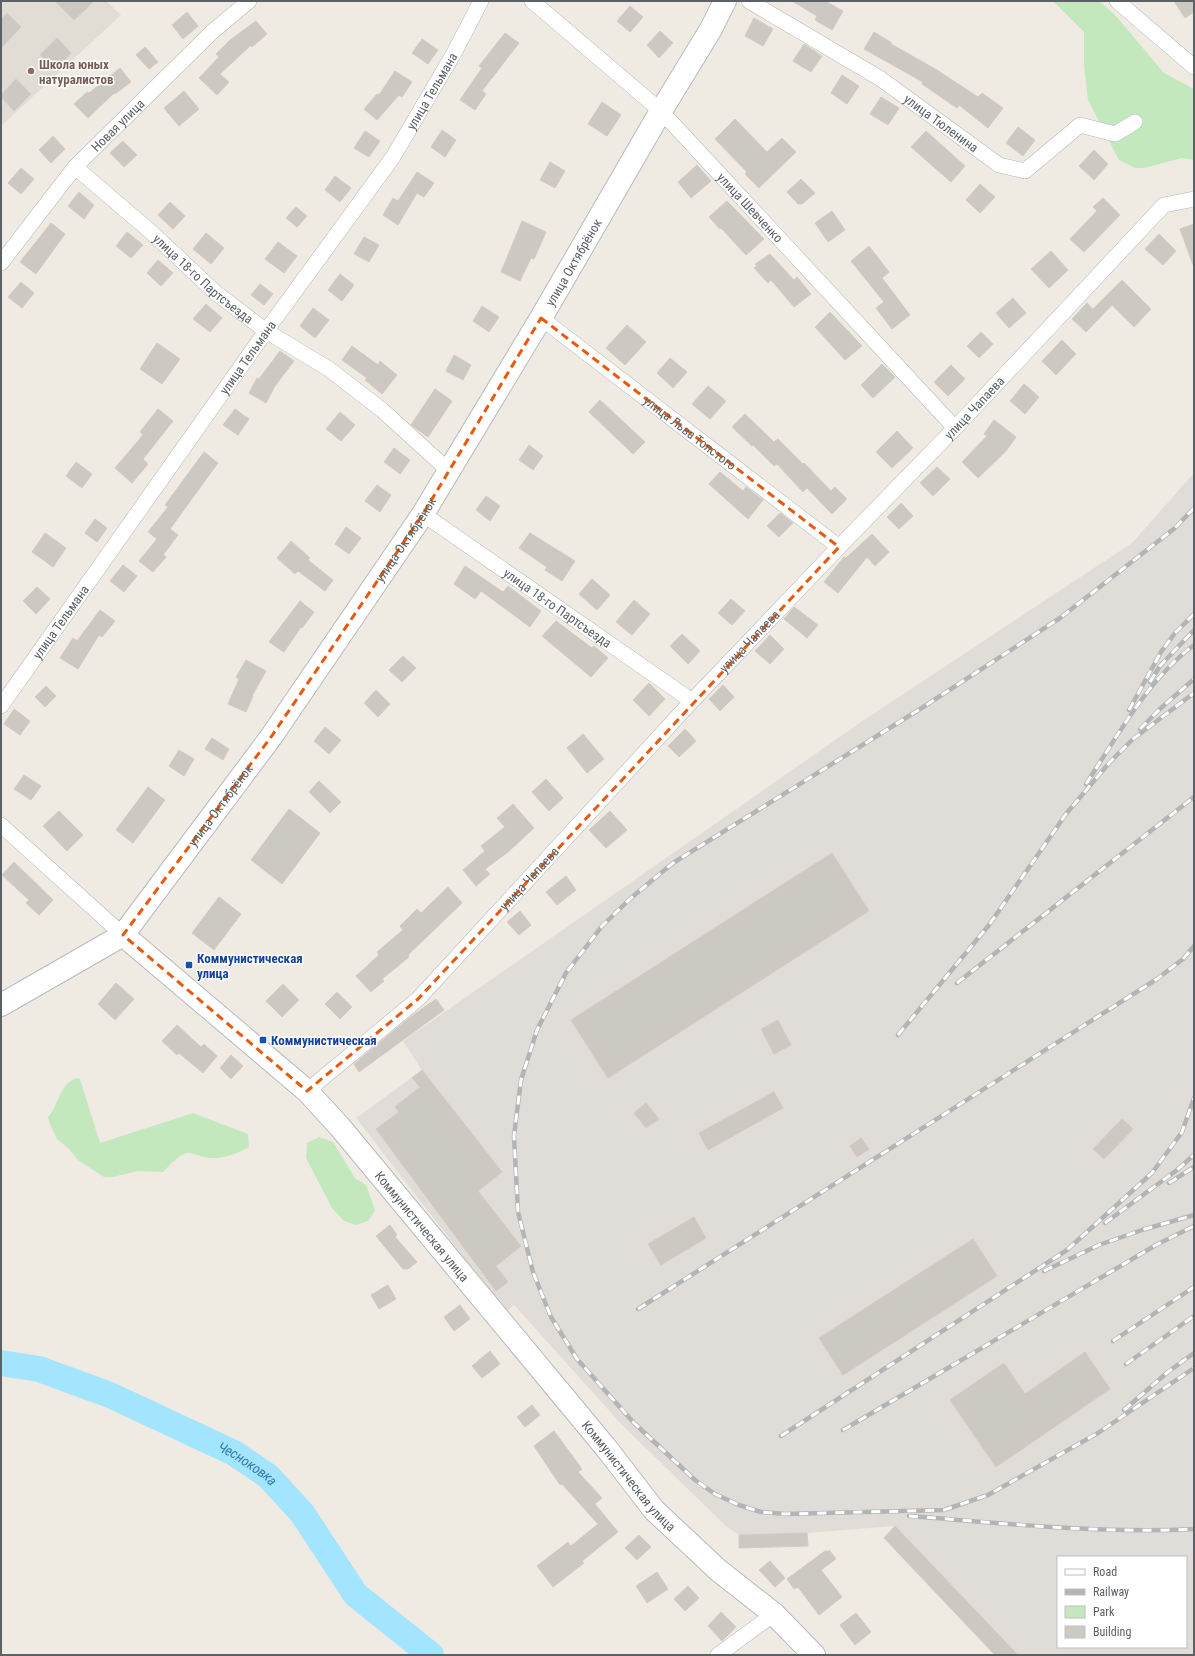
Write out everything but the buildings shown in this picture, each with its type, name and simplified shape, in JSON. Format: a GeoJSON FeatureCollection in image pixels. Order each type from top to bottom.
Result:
{"type":"FeatureCollection","features":[{"type":"Feature","properties":{"kind":"street","name":"Новая улица"},"geometry":{"type":"LineString","coordinates":[[3,257],[75,167],[212,32],[249,1]]}},
{"type":"Feature","properties":{"kind":"street","name":"улица Тельмана"},"geometry":{"type":"LineString","coordinates":[[1,706],[266,332],[393,156],[454,53],[481,1]]}},
{"type":"Feature","properties":{"kind":"street","name":"улица Шевченко"},"geometry":{"type":"LineString","coordinates":[[532,1],[661,111],[955,428]]}},
{"type":"Feature","properties":{"kind":"street","name":"улица Октябрёнок"},"geometry":{"type":"LineString","coordinates":[[1,1005],[123,934],[271,737],[423,514],[541,318],[661,111],[711,29],[725,1]]}},
{"type":"Feature","properties":{"kind":"street","name":"улица Тюленина"},"geometry":{"type":"LineString","coordinates":[[749,1],[881,79],[999,165],[1025,171],[1080,125],[1115,134],[1135,122]]}},
{"type":"Feature","properties":{"kind":"street"},"geometry":{"type":"LineString","coordinates":[[1117,1],[1194,67]]}},
{"type":"Feature","properties":{"kind":"street","name":"улица 18-го Партсъезда"},"geometry":{"type":"LineString","coordinates":[[75,167],[151,232],[216,293],[266,332],[329,369],[382,410],[449,471]]}},
{"type":"Feature","properties":{"kind":"street","name":"улица Чапаева"},"geometry":{"type":"LineString","coordinates":[[307,1091],[418,999],[692,701],[955,428],[1164,205],[1194,199]]}},
{"type":"Feature","properties":{"kind":"street","name":"улица Льва Толстого"},"geometry":{"type":"LineString","coordinates":[[541,318],[839,547]]}},
{"type":"Feature","properties":{"kind":"street","name":"улица 18-го Партсъезда"},"geometry":{"type":"LineString","coordinates":[[423,514],[692,701]]}},
{"type":"Feature","properties":{"kind":"street","name":"Коммунистическая улица"},"geometry":{"type":"LineString","coordinates":[[1,825],[123,934],[307,1091],[340,1127],[607,1448],[654,1510],[718,1570],[774,1614],[814,1655]]}},
{"type":"Feature","properties":{"kind":"street"},"geometry":{"type":"LineString","coordinates":[[718,1655],[774,1614]]}},
{"type":"Feature","properties":{"kind":"highlighted area"},"geometry":{"type":"Polygon","coordinates":[[[541,318],[839,547],[418,999],[307,1091],[123,935],[271,737],[423,514],[541,318]]]}},
{"type":"Feature","properties":{"kind":"shaded area","name":"Школа юных натуралистов"},"geometry":{"type":"Polygon","coordinates":[[[1,1],[106,1],[121,15],[1,126],[1,1]]]}},
{"type":"Feature","properties":{"kind":"shaded area"},"geometry":{"type":"Polygon","coordinates":[[[1194,473],[1194,1655],[1018,1655],[895,1526],[807,1533],[739,1535],[726,1526],[623,1426],[514,1305],[506,1312],[356,1118],[422,1070],[403,1041],[864,720],[1132,543],[1194,473]]]}},
{"type":"Feature","properties":{"kind":"green space"},"geometry":{"type":"Polygon","coordinates":[[[1053,1],[1099,1],[1115,15],[1164,73],[1194,89],[1194,160],[1182,158],[1144,168],[1135,168],[1119,160],[1088,100],[1084,65],[1084,32],[1053,1]]]}},
{"type":"Feature","properties":{"kind":"green space"},"geometry":{"type":"Polygon","coordinates":[[[77,1078],[80,1079],[100,1143],[193,1113],[248,1134],[249,1147],[233,1154],[217,1158],[204,1157],[188,1153],[174,1161],[163,1172],[138,1171],[113,1177],[104,1177],[78,1160],[69,1149],[57,1139],[48,1117],[66,1085],[77,1078]]]}},
{"type":"Feature","properties":{"kind":"green space"},"geometry":{"type":"Polygon","coordinates":[[[319,1137],[333,1142],[355,1178],[366,1185],[375,1210],[368,1221],[356,1225],[344,1221],[332,1208],[306,1158],[307,1143],[319,1137]]]}},
{"type":"Feature","properties":{"kind":"waterway","name":"Чесноковка"},"geometry":{"type":"LineString","coordinates":[[1,1363],[39,1369],[110,1395],[234,1453],[268,1476],[302,1513],[356,1595],[431,1655]]}},
{"type":"Feature","properties":{"kind":"railway"},"geometry":{"type":"LineString","coordinates":[[1194,508],[1175,528],[1060,618],[917,711],[673,863],[631,898],[602,926],[566,973],[537,1030],[521,1080],[514,1136],[518,1212],[533,1272],[551,1317],[577,1359],[634,1423],[695,1480],[715,1494],[739,1505],[761,1512],[785,1514],[944,1510],[988,1495],[1098,1433],[1194,1368]]}},
{"type":"Feature","properties":{"kind":"railway"},"geometry":{"type":"LineString","coordinates":[[1129,710],[1161,652],[1175,633],[1194,614]]}},
{"type":"Feature","properties":{"kind":"railway"},"geometry":{"type":"LineString","coordinates":[[1150,682],[1160,666],[1194,630]]}},
{"type":"Feature","properties":{"kind":"railway"},"geometry":{"type":"LineString","coordinates":[[1086,784],[1134,710],[1162,674],[1194,645]]}},
{"type":"Feature","properties":{"kind":"railway"},"geometry":{"type":"LineString","coordinates":[[1140,729],[1194,679]]}},
{"type":"Feature","properties":{"kind":"railway"},"geometry":{"type":"LineString","coordinates":[[898,1035],[989,925],[1066,814],[1110,762],[1133,739],[1194,693]]}},
{"type":"Feature","properties":{"kind":"railway"},"geometry":{"type":"LineString","coordinates":[[957,983],[1194,797]]}},
{"type":"Feature","properties":{"kind":"railway"},"geometry":{"type":"LineString","coordinates":[[638,1309],[1157,979],[1183,959],[1194,946]]}},
{"type":"Feature","properties":{"kind":"railway"},"geometry":{"type":"LineString","coordinates":[[781,1436],[1067,1250],[1152,1173],[1182,1132],[1194,1098]]}},
{"type":"Feature","properties":{"kind":"railway"},"geometry":{"type":"LineString","coordinates":[[1105,1223],[1177,1170],[1194,1155]]}},
{"type":"Feature","properties":{"kind":"railway"},"geometry":{"type":"LineString","coordinates":[[1169,1183],[1194,1167]]}},
{"type":"Feature","properties":{"kind":"railway"},"geometry":{"type":"LineString","coordinates":[[1044,1271],[1099,1245],[1142,1230],[1194,1215]]}},
{"type":"Feature","properties":{"kind":"railway"},"geometry":{"type":"LineString","coordinates":[[843,1430],[1156,1245],[1194,1226]]}},
{"type":"Feature","properties":{"kind":"railway"},"geometry":{"type":"LineString","coordinates":[[1113,1341],[1194,1287]]}},
{"type":"Feature","properties":{"kind":"railway"},"geometry":{"type":"LineString","coordinates":[[1126,1364],[1194,1316]]}},
{"type":"Feature","properties":{"kind":"railway"},"geometry":{"type":"LineString","coordinates":[[1124,1410],[1168,1372],[1194,1353]]}},
{"type":"Feature","properties":{"kind":"railway"},"geometry":{"type":"LineString","coordinates":[[909,1516],[1015,1525],[1087,1529],[1194,1529]]}},
{"type":"Feature","properties":{"kind":"place","name":"Школа юных натуралистов"},"geometry":{"type":"Point","coordinates":[31,71]}},
{"type":"Feature","properties":{"kind":"place","name":"Коммунистическая улица"},"geometry":{"type":"Point","coordinates":[189,965]}},
{"type":"Feature","properties":{"kind":"place","name":"Коммунистическая"},"geometry":{"type":"Point","coordinates":[263,1040]}}]}
